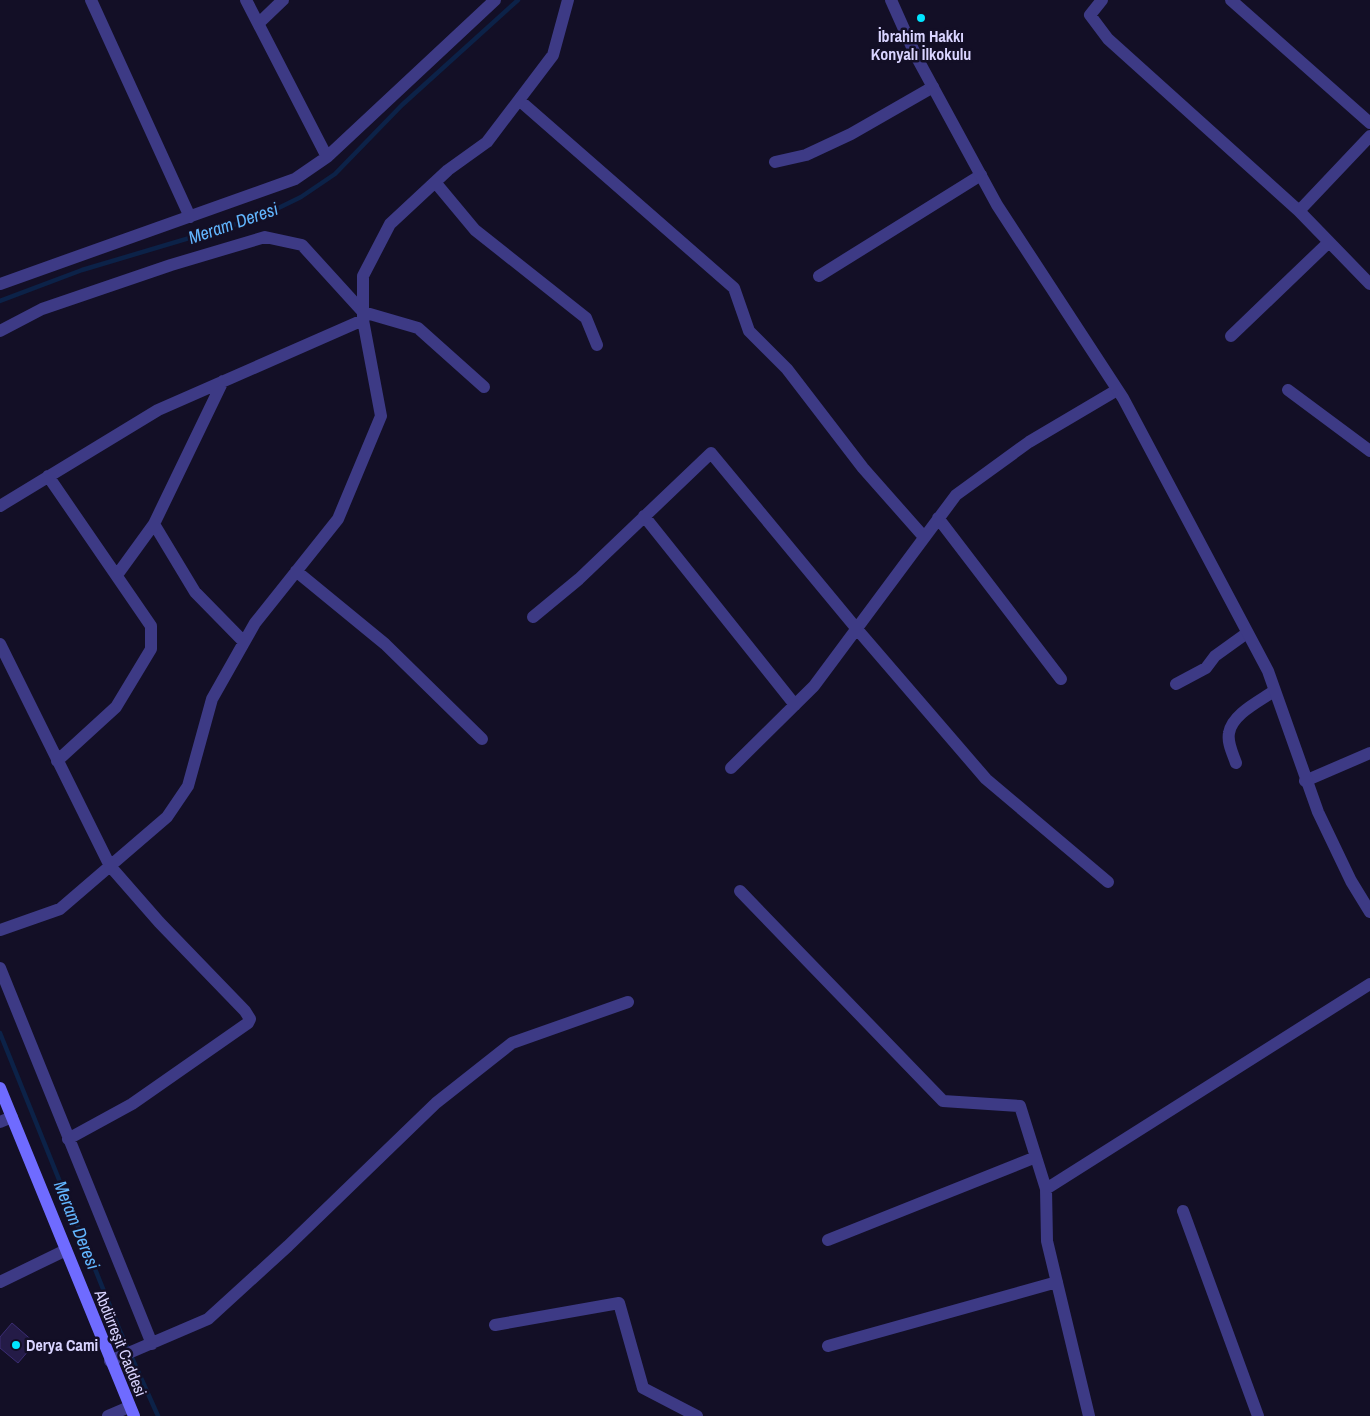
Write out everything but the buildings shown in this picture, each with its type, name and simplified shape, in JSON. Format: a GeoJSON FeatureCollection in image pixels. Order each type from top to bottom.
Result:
{"type":"FeatureCollection","features":[{"type":"Feature","properties":{"kind":"main road","name":"Abdürreşit Caddesi"},"geometry":{"type":"LineString","coordinates":[[0,1088],[6,1120],[116,1359],[132,1411]]}},
{"type":"Feature","properties":{"kind":"street"},"geometry":{"type":"LineString","coordinates":[[91,0],[190,217]]}},
{"type":"Feature","properties":{"kind":"street"},"geometry":{"type":"LineString","coordinates":[[246,0],[328,157]]}},
{"type":"Feature","properties":{"kind":"street"},"geometry":{"type":"LineString","coordinates":[[258,23],[283,0]]}},
{"type":"Feature","properties":{"kind":"street"},"geometry":{"type":"LineString","coordinates":[[0,284],[295,179],[328,157],[495,0]]}},
{"type":"Feature","properties":{"kind":"street"},"geometry":{"type":"LineString","coordinates":[[0,930],[60,908],[167,817],[188,786],[212,699],[255,623],[338,519],[381,416],[363,316],[363,276],[390,224],[436,182],[487,142],[553,55],[568,0]]}},
{"type":"Feature","properties":{"kind":"street"},"geometry":{"type":"LineString","coordinates":[[891,0],[933,87],[981,175],[998,205],[1117,390],[1268,671],[1306,781],[1351,882],[1370,912]]}},
{"type":"Feature","properties":{"kind":"street"},"geometry":{"type":"LineString","coordinates":[[1102,0],[1090,15],[1108,39],[1299,211],[1370,284]]}},
{"type":"Feature","properties":{"kind":"street"},"geometry":{"type":"LineString","coordinates":[[1231,0],[1370,123]]}},
{"type":"Feature","properties":{"kind":"street"},"geometry":{"type":"LineString","coordinates":[[775,162],[806,155],[842,138],[933,87]]}},
{"type":"Feature","properties":{"kind":"street"},"geometry":{"type":"LineString","coordinates":[[519,100],[734,288],[749,331],[788,369],[863,468],[924,537]]}},
{"type":"Feature","properties":{"kind":"street"},"geometry":{"type":"LineString","coordinates":[[1299,211],[1370,136]]}},
{"type":"Feature","properties":{"kind":"street"},"geometry":{"type":"LineString","coordinates":[[820,276],[981,175]]}},
{"type":"Feature","properties":{"kind":"street"},"geometry":{"type":"LineString","coordinates":[[436,182],[475,230],[586,318],[597,345]]}},
{"type":"Feature","properties":{"kind":"street"},"geometry":{"type":"LineString","coordinates":[[0,331],[42,309],[171,265],[265,237],[302,245],[363,316],[418,328],[484,387]]}},
{"type":"Feature","properties":{"kind":"street"},"geometry":{"type":"LineString","coordinates":[[1231,336],[1329,242]]}},
{"type":"Feature","properties":{"kind":"street"},"geometry":{"type":"LineString","coordinates":[[0,506],[158,410],[363,316]]}},
{"type":"Feature","properties":{"kind":"street"},"geometry":{"type":"LineString","coordinates":[[117,575],[154,524],[223,381]]}},
{"type":"Feature","properties":{"kind":"street"},"geometry":{"type":"LineString","coordinates":[[732,768],[814,686],[956,495],[1029,442],[1117,390]]}},
{"type":"Feature","properties":{"kind":"street"},"geometry":{"type":"LineString","coordinates":[[1288,390],[1370,451]]}},
{"type":"Feature","properties":{"kind":"street"},"geometry":{"type":"LineString","coordinates":[[532,616],[579,579],[710,453],[856,628],[986,779],[1108,882]]}},
{"type":"Feature","properties":{"kind":"street"},"geometry":{"type":"LineString","coordinates":[[48,476],[151,626],[150,649],[116,707],[57,761]]}},
{"type":"Feature","properties":{"kind":"street"},"geometry":{"type":"LineString","coordinates":[[644,516],[795,705]]}},
{"type":"Feature","properties":{"kind":"street"},"geometry":{"type":"LineString","coordinates":[[938,518],[1061,679]]}},
{"type":"Feature","properties":{"kind":"street"},"geometry":{"type":"LineString","coordinates":[[154,524],[195,592],[244,642]]}},
{"type":"Feature","properties":{"kind":"street"},"geometry":{"type":"LineString","coordinates":[[296,571],[385,644],[482,738]]}},
{"type":"Feature","properties":{"kind":"street"},"geometry":{"type":"LineString","coordinates":[[1176,684],[1206,668],[1215,656],[1247,633]]}},
{"type":"Feature","properties":{"kind":"street"},"geometry":{"type":"LineString","coordinates":[[0,644],[110,866],[159,922],[245,1011],[250,1019],[248,1023],[132,1104],[68,1139]]}},
{"type":"Feature","properties":{"kind":"street"},"geometry":{"type":"LineString","coordinates":[[1236,763],[1229,740],[1229,731],[1240,715],[1274,691]]}},
{"type":"Feature","properties":{"kind":"street"},"geometry":{"type":"LineString","coordinates":[[1306,781],[1370,752]]}},
{"type":"Feature","properties":{"kind":"street"},"geometry":{"type":"LineString","coordinates":[[740,891],[943,1101],[1020,1106],[1046,1189],[1047,1241],[1089,1416]]}},
{"type":"Feature","properties":{"kind":"street"},"geometry":{"type":"LineString","coordinates":[[0,968],[68,1139],[146,1346]]}},
{"type":"Feature","properties":{"kind":"street"},"geometry":{"type":"LineString","coordinates":[[1046,1189],[1370,984]]}},
{"type":"Feature","properties":{"kind":"street"},"geometry":{"type":"LineString","coordinates":[[116,1359],[208,1319],[288,1246],[436,1103],[512,1043],[628,1002]]}},
{"type":"Feature","properties":{"kind":"street"},"geometry":{"type":"LineString","coordinates":[[828,1240],[1036,1157]]}},
{"type":"Feature","properties":{"kind":"street"},"geometry":{"type":"LineString","coordinates":[[1183,1211],[1258,1416]]}},
{"type":"Feature","properties":{"kind":"street"},"geometry":{"type":"LineString","coordinates":[[0,1282],[66,1250]]}},
{"type":"Feature","properties":{"kind":"street"},"geometry":{"type":"LineString","coordinates":[[828,1346],[1057,1282]]}},
{"type":"Feature","properties":{"kind":"street"},"geometry":{"type":"LineString","coordinates":[[495,1325],[619,1303],[643,1388],[697,1416]]}},
{"type":"Feature","properties":{"kind":"street"},"geometry":{"type":"LineString","coordinates":[[108,1416],[132,1411]]}},
{"type":"Feature","properties":{"kind":"waterway","name":"Meram Deresi"},"geometry":{"type":"LineString","coordinates":[[0,301],[82,270],[260,217],[301,197],[335,174],[402,105],[518,0]]}},
{"type":"Feature","properties":{"kind":"waterway","name":"Meram Deresi"},"geometry":{"type":"LineString","coordinates":[[0,1033],[120,1331],[158,1416]]}},
{"type":"Feature","properties":{"kind":"place","name":"İbrahim Hakkı Konyalı İlkokulu"},"geometry":{"type":"Point","coordinates":[921,18]}},
{"type":"Feature","properties":{"kind":"place","name":"Derya Cami"},"geometry":{"type":"Point","coordinates":[16,1345]}}]}
